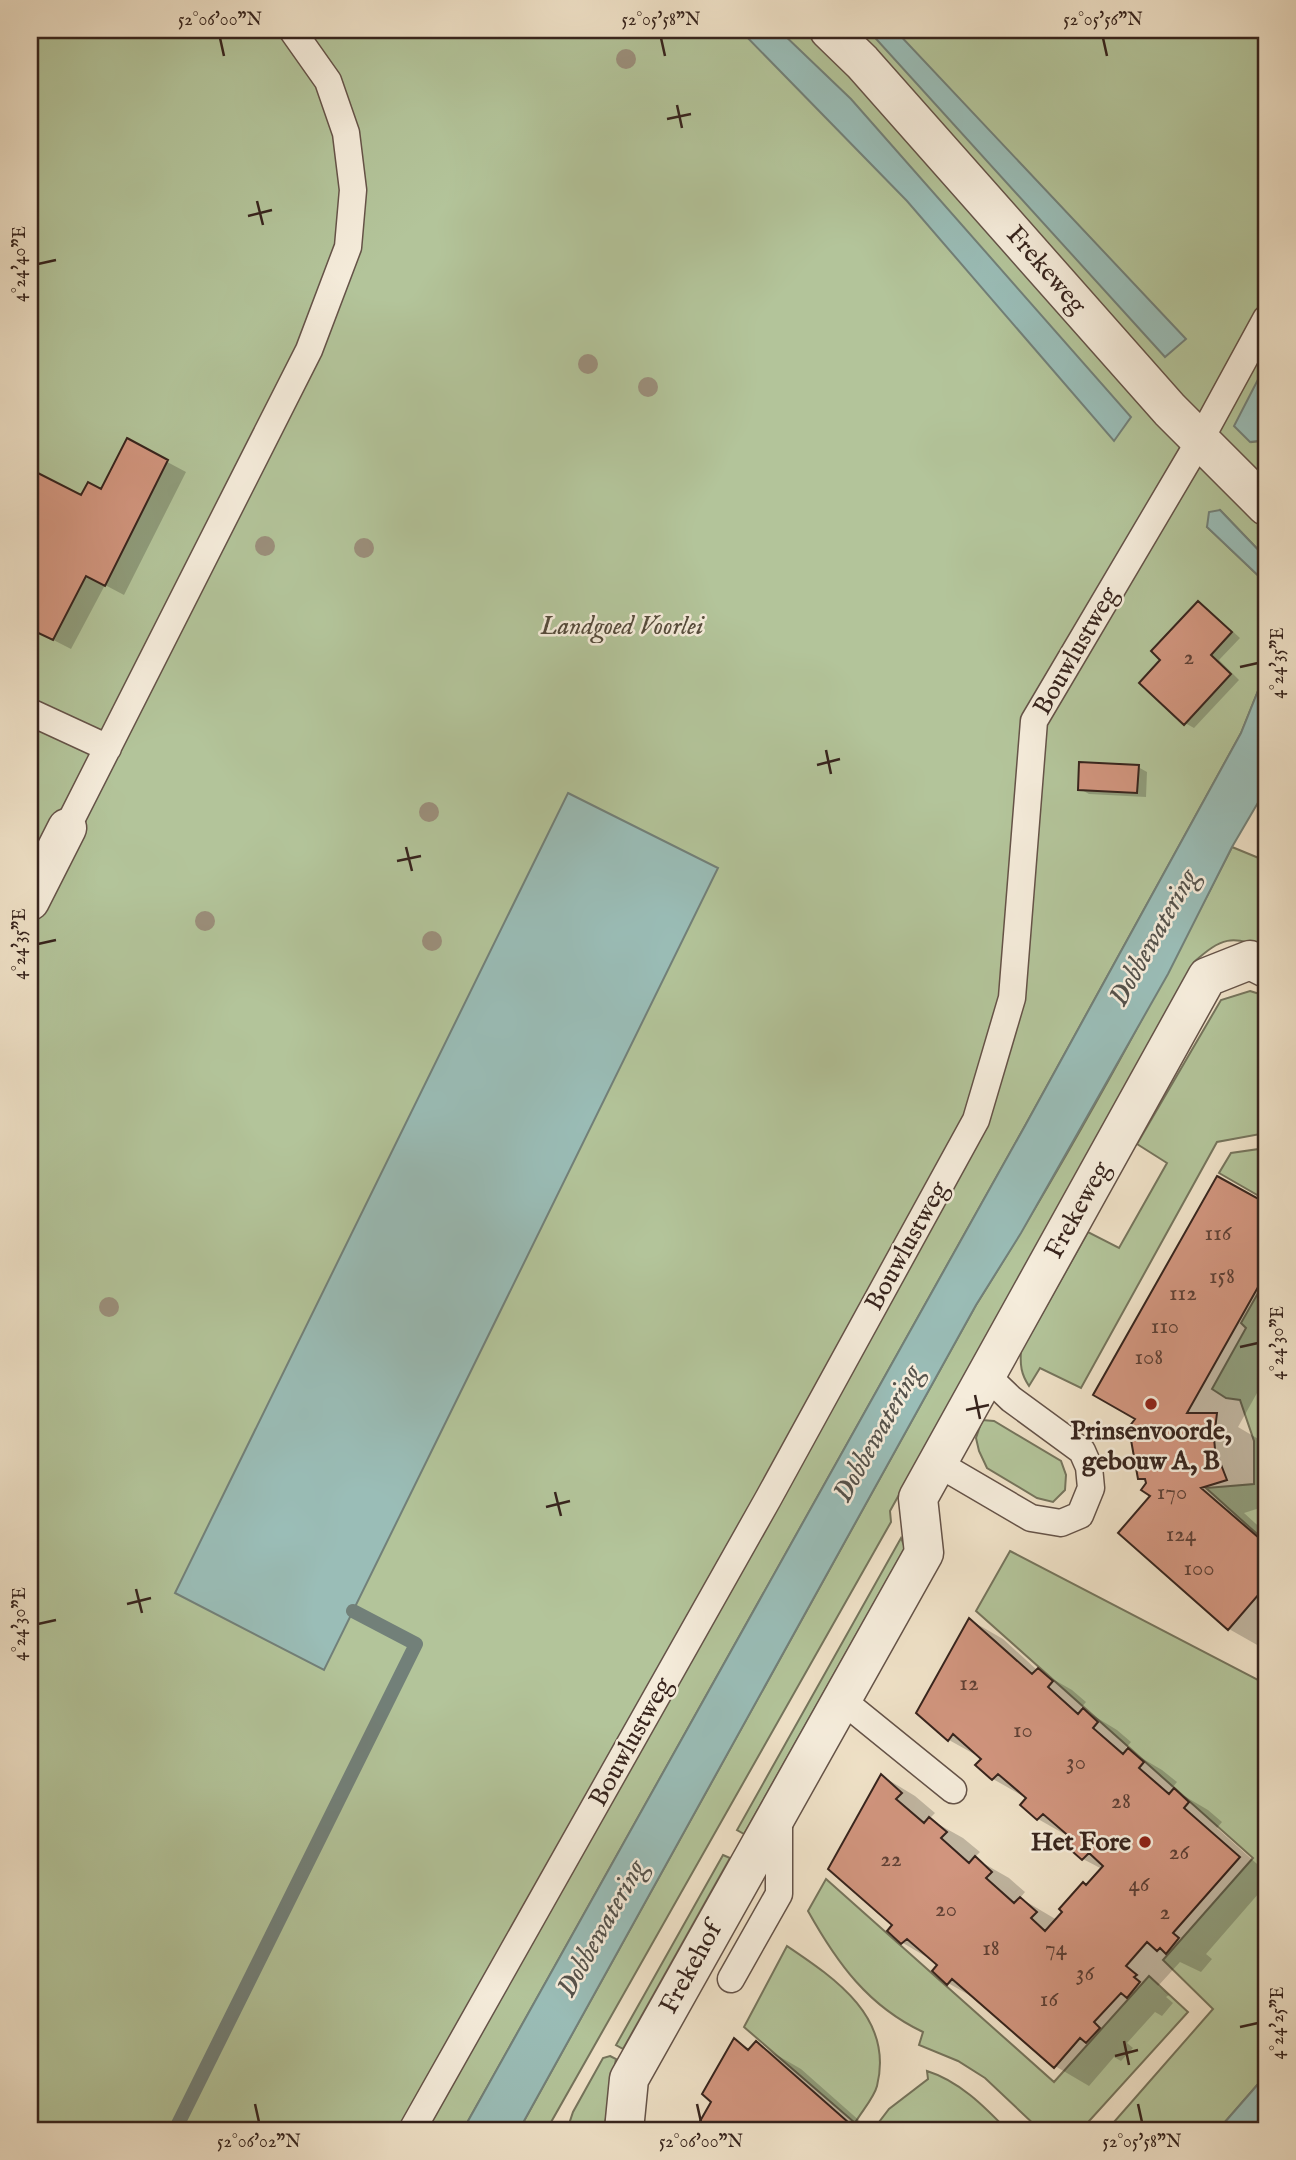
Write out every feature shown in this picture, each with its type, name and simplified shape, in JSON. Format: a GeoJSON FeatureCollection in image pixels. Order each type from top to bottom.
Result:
{"type":"FeatureCollection","features":[{"type":"Feature","properties":{"kind":"street","name":"Frekeweg"},"geometry":{"type":"LineString","coordinates":[[829,30],[862,62],[1170,410],[1266,506]]}},
{"type":"Feature","properties":{"kind":"street"},"geometry":{"type":"LineString","coordinates":[[30,901],[67,828]]}},
{"type":"Feature","properties":{"kind":"street","name":"Frekeweg"},"geometry":{"type":"LineString","coordinates":[[918,1498],[1207,977],[1250,960],[1266,968]]}},
{"type":"Feature","properties":{"kind":"street","name":"Frekehof"},"geometry":{"type":"LineString","coordinates":[[624,2130],[629,2079],[924,1553],[918,1498]]}},
{"type":"Feature","properties":{"kind":"lane"},"geometry":{"type":"LineString","coordinates":[[67,828],[309,351],[348,247],[353,190],[346,133],[328,81],[292,30]]}},
{"type":"Feature","properties":{"kind":"lane","name":"Bouwlustweg"},"geometry":{"type":"LineString","coordinates":[[412,2130],[768,1499],[976,1120],[1012,998],[1034,721],[1200,440],[1266,319]]}},
{"type":"Feature","properties":{"kind":"lane"},"geometry":{"type":"LineString","coordinates":[[30,712],[108,748]]}},
{"type":"Feature","properties":{"kind":"lane"},"geometry":{"type":"LineString","coordinates":[[937,1463],[1031,1518],[1061,1523],[1080,1515],[1091,1488],[1089,1467],[1082,1451],[1011,1399],[985,1374]]}},
{"type":"Feature","properties":{"kind":"lane"},"geometry":{"type":"LineString","coordinates":[[842,1700],[953,1790]]}},
{"type":"Feature","properties":{"kind":"lane","name":"Frekehof"},"geometry":{"type":"LineString","coordinates":[[731,1979],[779,1895],[779,1813]]}},
{"type":"Feature","properties":{"kind":"green space","name":"Landgoed Voorlei"},"geometry":{"type":"Polygon","coordinates":[[[30,30],[1266,30],[1266,407],[1252,442],[1266,440],[1266,558],[1220,510],[1207,527],[1266,583],[1266,671],[1241,733],[1026,1124],[463,2130],[30,2130],[30,30]]]}},
{"type":"Feature","properties":{"kind":"green space"},"geometry":{"type":"Polygon","coordinates":[[[1232,847],[1266,861],[1266,949],[1244,941],[1227,941],[1212,948],[1194,962],[890,1511],[891,1522],[548,2130],[519,2130],[976,1305],[1109,1079],[1232,847]]]}},
{"type":"Feature","properties":{"kind":"green space"},"geometry":{"type":"Polygon","coordinates":[[[1250,991],[1266,996],[1266,1133],[1217,1142],[1081,1388],[1040,1368],[1029,1386],[1022,1369],[1021,1351],[1088,1232],[1119,1248],[1167,1163],[1137,1144],[1221,1000],[1250,991]]]}},
{"type":"Feature","properties":{"kind":"green space"},"geometry":{"type":"Polygon","coordinates":[[[1266,1148],[1266,1200],[1219,1173],[1231,1153],[1266,1148]]]}},
{"type":"Feature","properties":{"kind":"green space"},"geometry":{"type":"Polygon","coordinates":[[[1266,1279],[1266,1542],[1206,1488],[1254,1484],[1254,1441],[1240,1400],[1226,1398],[1212,1389],[1246,1328],[1241,1323],[1266,1279]]]}},
{"type":"Feature","properties":{"kind":"green space"},"geometry":{"type":"Polygon","coordinates":[[[982,1420],[994,1421],[1061,1461],[1066,1475],[1065,1490],[1053,1502],[1037,1498],[987,1468],[976,1438],[982,1420]]]}},
{"type":"Feature","properties":{"kind":"green space"},"geometry":{"type":"Polygon","coordinates":[[[901,1538],[905,1548],[744,1834],[737,1830],[901,1538]]]}},
{"type":"Feature","properties":{"kind":"green space"},"geometry":{"type":"Polygon","coordinates":[[[1010,1551],[1266,1684],[1266,2075],[1218,2130],[1107,2130],[1213,2009],[1163,1960],[1253,1858],[976,1611],[1010,1551]]]}},
{"type":"Feature","properties":{"kind":"green space"},"geometry":{"type":"Polygon","coordinates":[[[723,1855],[730,1858],[623,2049],[616,2045],[723,1855]]]}},
{"type":"Feature","properties":{"kind":"green space"},"geometry":{"type":"Polygon","coordinates":[[[826,1879],[1054,2082],[1149,1976],[1188,2012],[1081,2130],[1040,2130],[985,2078],[958,2061],[919,2045],[923,2032],[886,2009],[856,1981],[830,1948],[808,1911],[826,1879]]]}},
{"type":"Feature","properties":{"kind":"green space"},"geometry":{"type":"Polygon","coordinates":[[[787,1946],[824,1972],[857,2003],[877,2040],[880,2062],[877,2086],[855,2123],[744,2027],[787,1946]]]}},
{"type":"Feature","properties":{"kind":"green space"},"geometry":{"type":"Polygon","coordinates":[[[610,2056],[616,2059],[604,2130],[567,2130],[573,2112],[603,2058],[610,2056]]]}},
{"type":"Feature","properties":{"kind":"green space"},"geometry":{"type":"Polygon","coordinates":[[[927,2071],[960,2088],[980,2103],[1007,2130],[873,2130],[889,2109],[928,2079],[927,2071]]]}},
{"type":"Feature","properties":{"kind":"water"},"geometry":{"type":"Polygon","coordinates":[[[740,30],[779,30],[851,99],[1131,417],[1114,441],[907,201],[740,30]]]}},
{"type":"Feature","properties":{"kind":"water"},"geometry":{"type":"Polygon","coordinates":[[[868,30],[895,30],[1186,339],[1165,357],[868,30]]]}},
{"type":"Feature","properties":{"kind":"water"},"geometry":{"type":"Polygon","coordinates":[[[1266,364],[1266,440],[1250,442],[1234,426],[1266,364]]]}},
{"type":"Feature","properties":{"kind":"water"},"geometry":{"type":"Polygon","coordinates":[[[1220,510],[1266,558],[1266,583],[1207,527],[1209,512],[1220,510]]]}},
{"type":"Feature","properties":{"kind":"water","name":"Dobbewatering"},"geometry":{"type":"Polygon","coordinates":[[[1266,671],[1266,789],[1232,847],[1168,974],[1021,1233],[976,1305],[519,2130],[463,2130],[1026,1124],[1241,733],[1266,671]]]}},
{"type":"Feature","properties":{"kind":"water"},"geometry":{"type":"Polygon","coordinates":[[[568,793],[718,868],[324,1670],[175,1593],[568,793]]]}},
{"type":"Feature","properties":{"kind":"water"},"geometry":{"type":"Polygon","coordinates":[[[1266,2075],[1266,2130],[1218,2130],[1266,2075]]]}},
{"type":"Feature","properties":{"kind":"building"},"geometry":{"type":"Polygon","coordinates":[[[127,438],[168,460],[105,586],[86,576],[53,640],[30,629],[30,469],[81,495],[88,482],[101,489],[127,438]]]}},
{"type":"Feature","properties":{"kind":"building"},"geometry":{"type":"Polygon","coordinates":[[[1198,601],[1232,632],[1211,655],[1231,674],[1184,725],[1139,683],[1160,660],[1151,651],[1198,601]]]}},
{"type":"Feature","properties":{"kind":"building"},"geometry":{"type":"Polygon","coordinates":[[[1079,762],[1139,765],[1137,793],[1078,790],[1079,762]]]}},
{"type":"Feature","properties":{"kind":"building","name":"Prinsenvoorde, gebouw A, B"},"geometry":{"type":"Polygon","coordinates":[[[1217,1176],[1266,1203],[1266,1273],[1187,1413],[1217,1413],[1215,1449],[1227,1480],[1201,1488],[1266,1544],[1266,1586],[1228,1630],[1118,1533],[1150,1496],[1141,1490],[1146,1483],[1145,1479],[1138,1479],[1131,1440],[1137,1439],[1136,1432],[1129,1427],[1135,1419],[1093,1395],[1217,1176]]]}},
{"type":"Feature","properties":{"kind":"building","name":"Het Fore"},"geometry":{"type":"Polygon","coordinates":[[[969,1618],[1032,1674],[1038,1668],[1053,1681],[1048,1687],[1078,1714],[1083,1708],[1098,1722],[1093,1728],[1123,1754],[1128,1748],[1144,1762],[1139,1768],[1169,1794],[1174,1788],[1189,1802],[1184,1808],[1240,1857],[1173,1933],[1179,1938],[1166,1954],[1160,1948],[1157,1951],[1147,1942],[1126,1966],[1137,1975],[1134,1977],[1140,1982],[1127,1998],[1121,1993],[1094,2022],[1100,2028],[1086,2043],[1080,2038],[1054,2068],[952,1979],[947,1985],[932,1971],[937,1965],[907,1939],[901,1944],[887,1931],[892,1925],[828,1869],[881,1774],[902,1793],[896,1799],[924,1823],[929,1817],[947,1832],[941,1838],[969,1863],[975,1856],[992,1872],[986,1878],[1014,1903],[1020,1897],[1037,1912],[1031,1918],[1045,1931],[1062,1912],[1059,1909],[1083,1882],[1086,1885],[1103,1866],[1089,1853],[1082,1860],[1065,1845],[1071,1838],[1043,1814],[1037,1820],[1020,1805],[1026,1798],[998,1774],[992,1780],[975,1765],[981,1759],[953,1734],[948,1741],[916,1713],[969,1618]]]}},
{"type":"Feature","properties":{"kind":"building"},"geometry":{"type":"Polygon","coordinates":[[[734,2038],[748,2050],[756,2041],[857,2130],[695,2130],[711,2102],[702,2094],[734,2038]]]}},
{"type":"Feature","properties":{"kind":"waterway"},"geometry":{"type":"LineString","coordinates":[[175,2130],[416,1644],[353,1611]]}},
{"type":"Feature","properties":{"kind":"place","name":"Prinsenvoorde, gebouw A, B"},"geometry":{"type":"Point","coordinates":[1151,1404]}},
{"type":"Feature","properties":{"kind":"place","name":"Het Fore"},"geometry":{"type":"Point","coordinates":[1145,1842]}}]}
